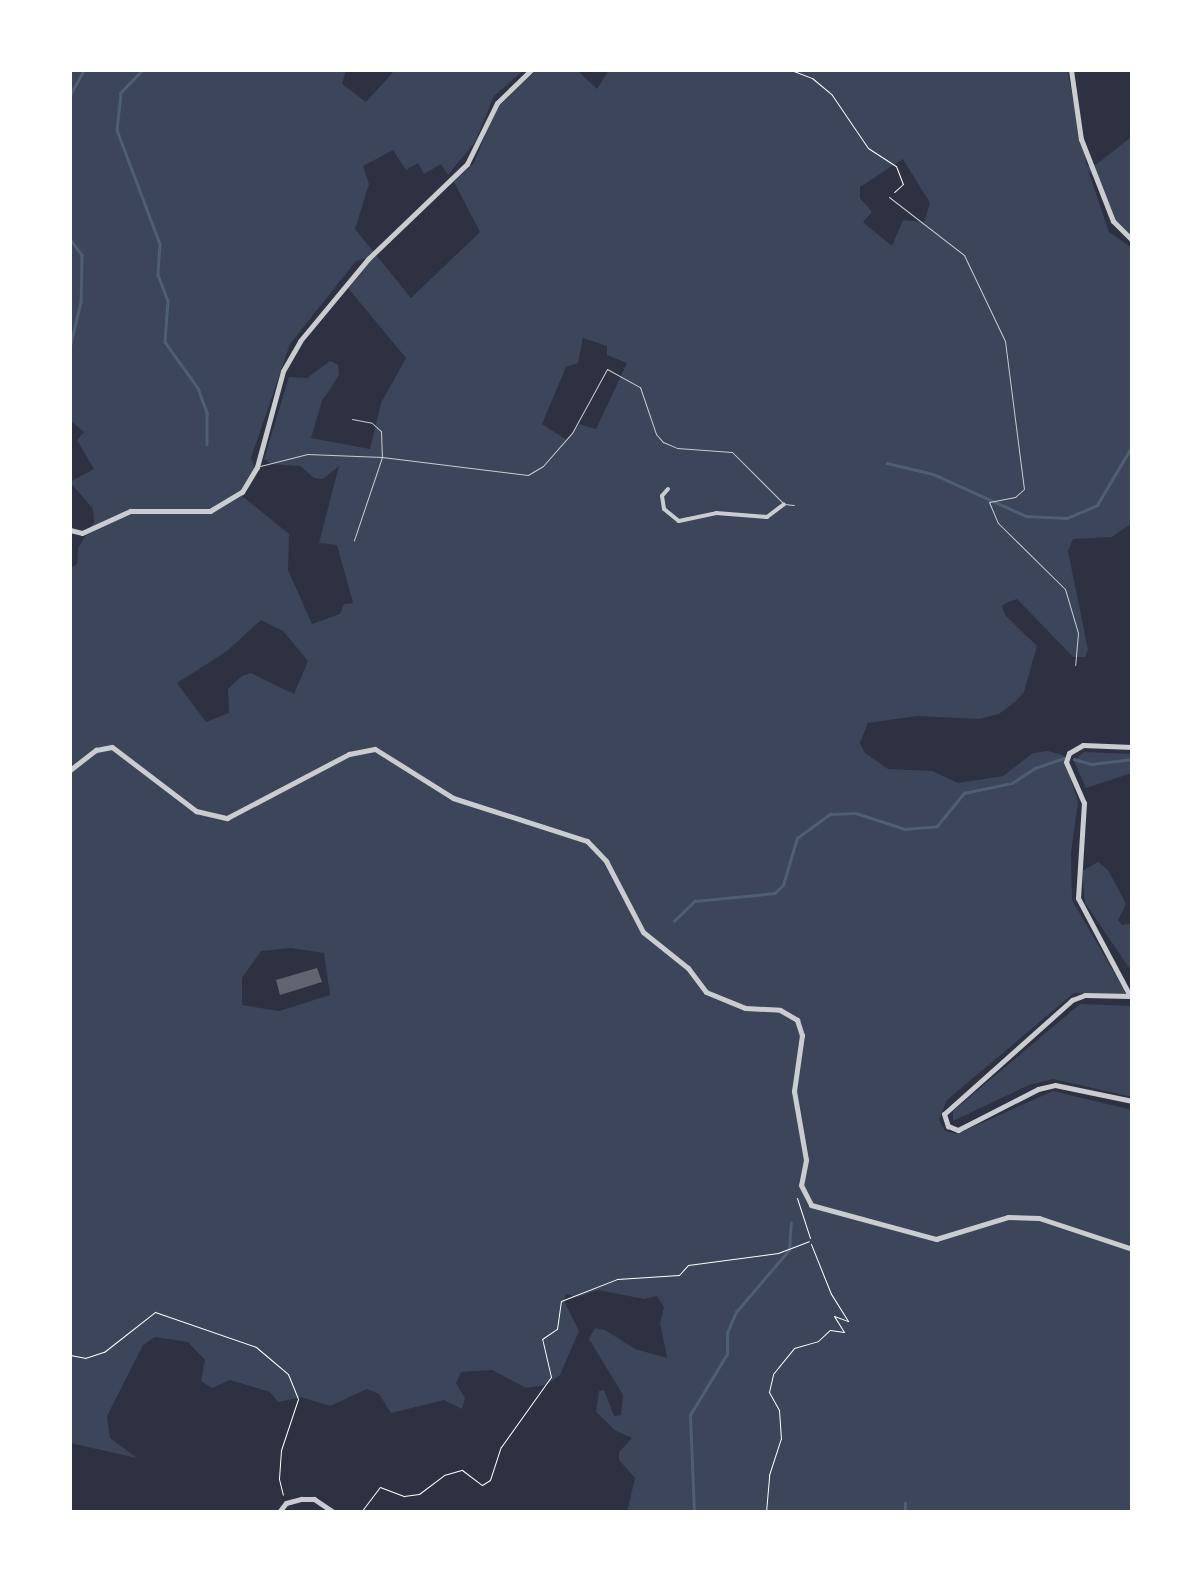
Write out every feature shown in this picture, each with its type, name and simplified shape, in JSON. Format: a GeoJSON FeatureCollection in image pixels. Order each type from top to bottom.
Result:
{"type":"FeatureCollection","features":[{"type":"Feature","properties":{"kind":"street"},"geometry":{"type":"LineString","coordinates":[[70,530],[82,533],[130,511],[210,511],[242,492],[257,467],[283,371],[300,340],[368,259],[467,164],[497,103],[531,70]]}},
{"type":"Feature","properties":{"kind":"street"},"geometry":{"type":"LineString","coordinates":[[1072,70],[1081,138],[1113,220],[1120,233],[1132,240]]}},
{"type":"Feature","properties":{"kind":"street"},"geometry":{"type":"LineString","coordinates":[[668,489],[662,496],[664,509],[679,521],[716,514],[767,517],[784,504]]}},
{"type":"Feature","properties":{"kind":"street"},"geometry":{"type":"LineString","coordinates":[[1132,747],[1078,747],[1066,762],[1084,803],[1078,898],[1130,996],[1085,995],[1072,1000],[944,1114],[948,1126],[958,1130],[1038,1089],[1055,1085],[1132,1101]]}},
{"type":"Feature","properties":{"kind":"street"},"geometry":{"type":"LineString","coordinates":[[70,770],[96,750],[112,748],[196,811],[228,818],[350,754],[375,749],[453,798],[587,841],[606,861],[643,932],[688,968],[706,992],[731,1004],[780,1010],[797,1020],[802,1035],[794,1091],[806,1160],[801,1185],[804,1196],[819,1211],[936,1239],[1008,1217],[1039,1218],[1132,1249]]}},
{"type":"Feature","properties":{"kind":"street"},"geometry":{"type":"LineString","coordinates":[[278,1512],[286,1503],[314,1499],[333,1512]]}},
{"type":"Feature","properties":{"kind":"lane"},"geometry":{"type":"LineString","coordinates":[[888,197],[964,255],[1005,341],[1024,489],[1014,497],[989,502],[998,523],[1065,589],[1078,633],[1076,665]]}},
{"type":"Feature","properties":{"kind":"lane"},"geometry":{"type":"LineString","coordinates":[[257,467],[307,454],[382,457],[528,474],[543,466],[572,433],[607,369],[640,387],[656,434],[663,442],[677,448],[732,452],[784,504],[794,505]]}},
{"type":"Feature","properties":{"kind":"lane"},"geometry":{"type":"LineString","coordinates":[[352,420],[372,422],[381,431],[382,457],[354,540]]}},
{"type":"Feature","properties":{"kind":"path"},"geometry":{"type":"LineString","coordinates":[[791,70],[812,78],[832,95],[868,148],[896,166],[903,184],[888,197]]}},
{"type":"Feature","properties":{"kind":"path"},"geometry":{"type":"LineString","coordinates":[[766,1512],[769,1474],[782,1439],[779,1410],[770,1392],[772,1374],[794,1348],[818,1341],[830,1330],[844,1332],[834,1316],[848,1321],[830,1294],[809,1241],[810,1231],[797,1206],[801,1185]]}},
{"type":"Feature","properties":{"kind":"path"},"geometry":{"type":"LineString","coordinates":[[362,1512],[380,1487],[404,1496],[419,1494],[444,1475],[462,1470],[482,1485],[490,1480],[501,1447],[551,1377],[542,1339],[556,1329],[561,1301],[617,1279],[679,1274],[688,1265],[778,1253],[809,1241]]}},
{"type":"Feature","properties":{"kind":"path"},"geometry":{"type":"LineString","coordinates":[[70,1355],[85,1358],[104,1352],[155,1312],[194,1330],[256,1347],[288,1374],[298,1399],[281,1450],[279,1480],[286,1503]]}},
{"type":"Feature","properties":{"kind":"shaded area"},"geometry":{"type":"Polygon","coordinates":[[[70,70],[346,70],[342,84],[366,102],[395,70],[524,70],[494,96],[475,142],[448,175],[441,164],[424,174],[418,163],[406,170],[393,150],[363,166],[369,184],[355,229],[411,298],[480,232],[454,182],[474,163],[495,110],[536,70],[577,70],[597,89],[609,70],[1067,70],[1087,166],[1097,164],[1130,138],[1132,122],[1132,237],[1117,227],[1100,185],[1088,170],[1109,232],[1132,248],[1131,524],[1112,537],[1073,539],[1068,551],[1088,650],[1085,657],[1073,657],[1017,599],[1008,602],[1002,606],[1005,615],[1037,646],[1024,692],[1016,701],[999,714],[979,719],[917,716],[868,723],[860,743],[865,753],[888,769],[932,771],[958,783],[1003,776],[1033,753],[1063,755],[1078,802],[1071,853],[1072,900],[1127,995],[1074,993],[947,1100],[939,1120],[945,1131],[957,1134],[1053,1091],[1132,1110],[1132,1512],[627,1512],[635,1478],[619,1460],[619,1452],[632,1438],[616,1431],[596,1412],[599,1391],[604,1390],[614,1416],[621,1415],[623,1395],[589,1339],[595,1328],[605,1330],[635,1349],[667,1358],[660,1323],[664,1307],[657,1296],[644,1299],[598,1290],[578,1297],[566,1294],[564,1301],[579,1331],[560,1375],[546,1385],[526,1388],[492,1370],[461,1372],[456,1383],[465,1398],[462,1409],[444,1400],[391,1413],[379,1394],[367,1389],[330,1406],[301,1397],[278,1402],[270,1392],[230,1380],[212,1388],[201,1381],[205,1360],[188,1342],[155,1337],[143,1345],[107,1416],[110,1438],[137,1458],[70,1443],[70,569],[77,564],[78,548],[94,522],[93,509],[70,482],[94,469],[77,440],[84,432],[70,420],[70,70]],[[903,159],[860,187],[860,198],[872,212],[863,222],[892,246],[903,220],[924,222],[930,203],[903,159]],[[374,256],[356,261],[290,344],[251,458],[256,473],[241,495],[289,534],[288,570],[312,624],[340,614],[344,604],[353,603],[337,545],[319,543],[339,466],[323,479],[314,478],[300,466],[272,464],[264,459],[289,377],[307,378],[330,361],[338,365],[339,375],[322,401],[311,438],[370,449],[381,403],[406,358],[348,288],[374,256]],[[583,338],[578,363],[566,367],[542,424],[567,440],[579,424],[596,429],[627,363],[607,355],[607,346],[583,338]],[[261,620],[227,651],[177,683],[206,722],[229,713],[228,689],[251,673],[294,694],[308,661],[283,631],[261,620]],[[291,948],[261,951],[242,978],[242,1005],[279,1011],[330,995],[324,953],[291,948]]]}},
{"type":"Feature","properties":{"kind":"shaded area"},"geometry":{"type":"Polygon","coordinates":[[[1084,752],[1132,754],[1132,773],[1086,788],[1074,761],[1084,752]]]}},
{"type":"Feature","properties":{"kind":"shaded area"},"geometry":{"type":"Polygon","coordinates":[[[1098,862],[1108,870],[1126,904],[1118,920],[1122,925],[1132,923],[1132,972],[1085,903],[1082,871],[1098,862]]]}},
{"type":"Feature","properties":{"kind":"shaded area"},"geometry":{"type":"Polygon","coordinates":[[[1080,1004],[1132,1006],[1132,1097],[1053,1079],[1029,1085],[953,1121],[953,1111],[1080,1004]]]}},
{"type":"Feature","properties":{"kind":"building"},"geometry":{"type":"Polygon","coordinates":[[[317,968],[322,982],[280,995],[276,980],[317,968]]]}},
{"type":"Feature","properties":{"kind":"waterway"},"geometry":{"type":"LineString","coordinates":[[70,95],[84,70]]}},
{"type":"Feature","properties":{"kind":"waterway"},"geometry":{"type":"LineString","coordinates":[[143,70],[121,93],[117,130],[160,244],[158,275],[168,301],[165,342],[198,388],[207,413],[207,444]]}},
{"type":"Feature","properties":{"kind":"waterway"},"geometry":{"type":"LineString","coordinates":[[70,239],[82,255],[81,302],[70,348]]}},
{"type":"Feature","properties":{"kind":"waterway"},"geometry":{"type":"LineString","coordinates":[[887,463],[933,474],[1026,516],[1067,518],[1097,505],[1132,446]]}},
{"type":"Feature","properties":{"kind":"waterway"},"geometry":{"type":"LineString","coordinates":[[674,921],[695,901],[775,893],[783,885],[797,838],[830,814],[856,813],[905,829],[937,826],[964,793],[1012,783],[1035,768],[1064,758]]}},
{"type":"Feature","properties":{"kind":"waterway"},"geometry":{"type":"LineString","coordinates":[[1074,759],[1092,764],[1132,759]]}},
{"type":"Feature","properties":{"kind":"waterway"},"geometry":{"type":"LineString","coordinates":[[694,1512],[690,1415],[727,1354],[727,1333],[736,1312],[789,1250],[791,1223]]}},
{"type":"Feature","properties":{"kind":"waterway"},"geometry":{"type":"LineString","coordinates":[[905,1503],[905,1512]]}}]}
